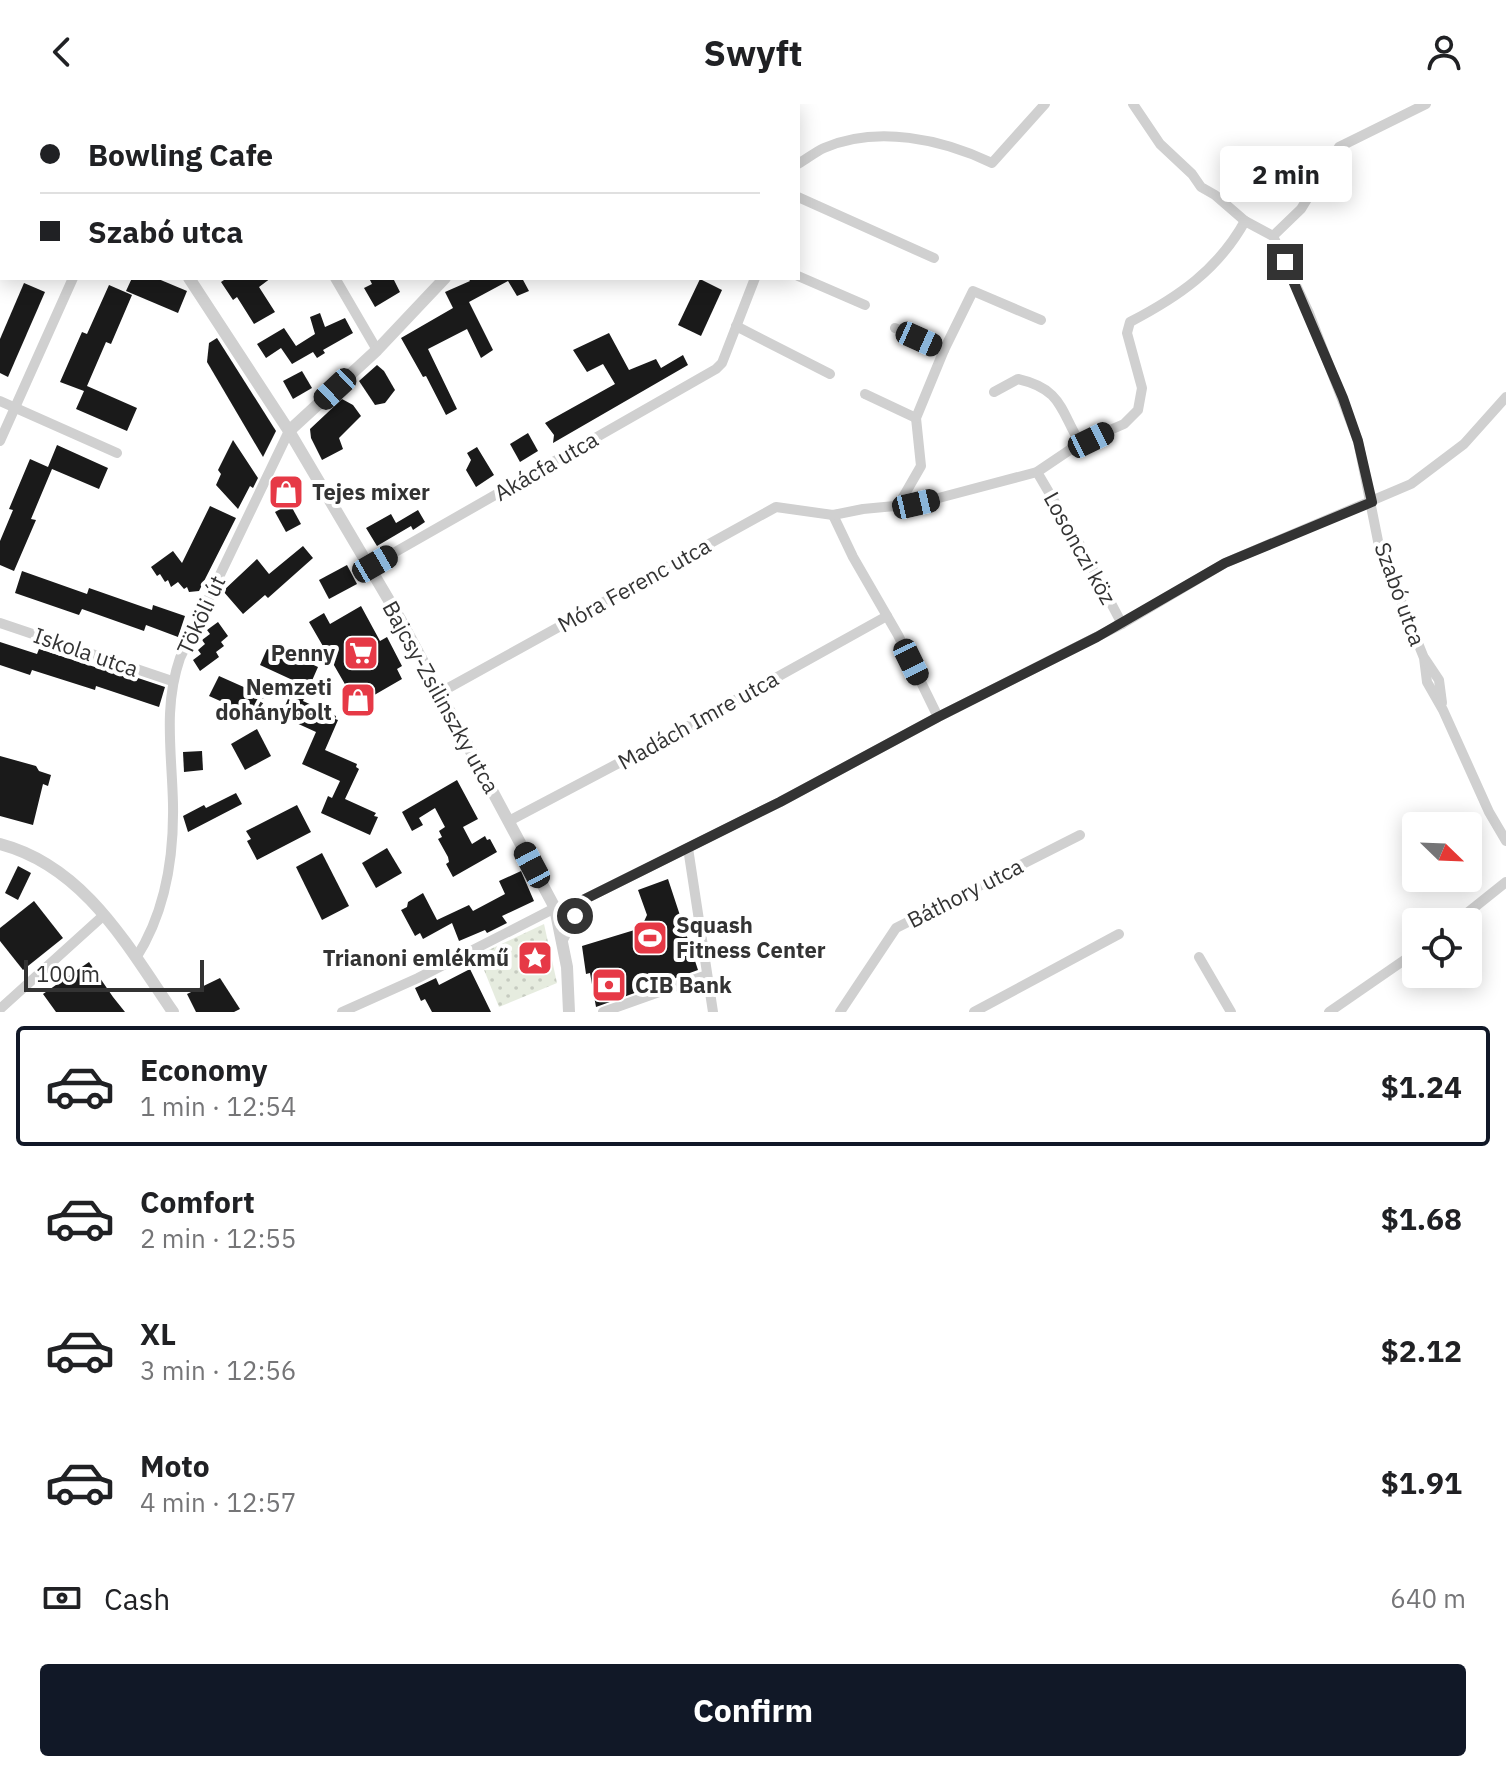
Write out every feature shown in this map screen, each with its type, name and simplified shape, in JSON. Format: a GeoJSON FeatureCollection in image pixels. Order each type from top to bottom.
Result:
{"type":"FeatureCollection","features":[{"type":"Feature","properties":{"kind":"street"},"geometry":{"type":"LineString","coordinates":[[800,166],[823,149],[854,139],[873,137],[937,143],[992,163],[1045,104]]}},
{"type":"Feature","properties":{"kind":"street"},"geometry":{"type":"LineString","coordinates":[[1133,104],[1160,144],[1192,174],[1201,187],[1245,221],[1273,236],[1301,209],[1339,147],[1426,104]]}},
{"type":"Feature","properties":{"kind":"street"},"geometry":{"type":"LineString","coordinates":[[800,198],[934,258]]}},
{"type":"Feature","properties":{"kind":"street","name":"Móra Ferenc utca"},"geometry":{"type":"LineString","coordinates":[[441,692],[776,507],[833,515],[965,493],[1037,472],[1080,443],[1124,424],[1138,410],[1142,388],[1127,333],[1130,322],[1196,283],[1234,242],[1245,221]]}},
{"type":"Feature","properties":{"kind":"street","name":"Szabó utca"},"geometry":{"type":"LineString","coordinates":[[1273,236],[1335,376],[1358,441],[1379,546],[1424,658],[1427,682],[1506,841]]}},
{"type":"Feature","properties":{"kind":"street"},"geometry":{"type":"LineString","coordinates":[[800,277],[865,305]]}},
{"type":"Feature","properties":{"kind":"street"},"geometry":{"type":"LineString","coordinates":[[0,441],[72,280]]}},
{"type":"Feature","properties":{"kind":"street","name":"Bajcsy-Zsilinszky utca"},"geometry":{"type":"LineString","coordinates":[[190,280],[289,431],[369,567],[441,692],[555,908],[563,940],[569,1012]]}},
{"type":"Feature","properties":{"kind":"street"},"geometry":{"type":"LineString","coordinates":[[336,280],[377,350]]}},
{"type":"Feature","properties":{"kind":"street","name":"Tököli út"},"geometry":{"type":"LineString","coordinates":[[136,958],[158,912],[173,842],[169,732],[172,681],[180,658],[289,431],[377,350],[443,280]]}},
{"type":"Feature","properties":{"kind":"street"},"geometry":{"type":"LineString","coordinates":[[754,280],[736,326],[830,374]]}},
{"type":"Feature","properties":{"kind":"street"},"geometry":{"type":"LineString","coordinates":[[898,506],[921,466],[916,418],[973,291],[1041,320]]}},
{"type":"Feature","properties":{"kind":"street","name":"Akácfa utca"},"geometry":{"type":"LineString","coordinates":[[369,567],[637,415],[722,363],[736,326]]}},
{"type":"Feature","properties":{"kind":"street"},"geometry":{"type":"LineString","coordinates":[[895,328],[944,350]]}},
{"type":"Feature","properties":{"kind":"street"},"geometry":{"type":"LineString","coordinates":[[994,392],[1018,379],[1041,384],[1064,410],[1080,443]]}},
{"type":"Feature","properties":{"kind":"street"},"geometry":{"type":"LineString","coordinates":[[865,394],[916,418]]}},
{"type":"Feature","properties":{"kind":"street"},"geometry":{"type":"LineString","coordinates":[[342,1012],[418,978],[555,908],[583,900],[780,802],[938,717],[1122,624],[1225,563],[1411,484],[1464,444],[1506,397]]}},
{"type":"Feature","properties":{"kind":"street"},"geometry":{"type":"LineString","coordinates":[[0,401],[117,453]]}},
{"type":"Feature","properties":{"kind":"street","name":"Losonczi köz"},"geometry":{"type":"LineString","coordinates":[[1037,472],[1122,624]]}},
{"type":"Feature","properties":{"kind":"street"},"geometry":{"type":"LineString","coordinates":[[833,515],[938,717]]}},
{"type":"Feature","properties":{"kind":"street","name":"Madách Imre utca"},"geometry":{"type":"LineString","coordinates":[[509,821],[887,616]]}},
{"type":"Feature","properties":{"kind":"street","name":"Iskola utca"},"geometry":{"type":"LineString","coordinates":[[0,623],[172,681]]}},
{"type":"Feature","properties":{"kind":"street","name":"Báthory utca"},"geometry":{"type":"LineString","coordinates":[[840,1012],[896,928],[1080,835]]}},
{"type":"Feature","properties":{"kind":"street"},"geometry":{"type":"LineString","coordinates":[[0,844],[28,852],[59,870],[93,901],[173,1012]]}},
{"type":"Feature","properties":{"kind":"street"},"geometry":{"type":"LineString","coordinates":[[688,848],[713,1012]]}},
{"type":"Feature","properties":{"kind":"street"},"geometry":{"type":"LineString","coordinates":[[1474,908],[1506,882]]}},
{"type":"Feature","properties":{"kind":"street"},"geometry":{"type":"LineString","coordinates":[[563,940],[583,900]]}},
{"type":"Feature","properties":{"kind":"street"},"geometry":{"type":"LineString","coordinates":[[0,1009],[104,915]]}},
{"type":"Feature","properties":{"kind":"street"},"geometry":{"type":"LineString","coordinates":[[974,1012],[1119,934]]}},
{"type":"Feature","properties":{"kind":"street"},"geometry":{"type":"LineString","coordinates":[[1199,957],[1231,1012]]}},
{"type":"Feature","properties":{"kind":"street"},"geometry":{"type":"LineString","coordinates":[[1329,1012],[1402,962]]}},
{"type":"Feature","properties":{"kind":"street"},"geometry":{"type":"LineString","coordinates":[[603,1012],[707,975]]}},
{"type":"Feature","properties":{"kind":"shaded area"},"geometry":{"type":"Polygon","coordinates":[[[544,924],[557,983],[499,1007],[478,955],[544,924]]]}},
{"type":"Feature","properties":{"kind":"building"},"geometry":{"type":"Polygon","coordinates":[[[131,280],[161,280],[187,291],[178,313],[126,291],[131,280]]]}},
{"type":"Feature","properties":{"kind":"building"},"geometry":{"type":"Polygon","coordinates":[[[268,280],[259,287],[275,312],[254,324],[237,297],[233,300],[221,282],[268,280]]]}},
{"type":"Feature","properties":{"kind":"building"},"geometry":{"type":"Polygon","coordinates":[[[370,280],[394,280],[400,292],[375,307],[364,288],[372,284],[370,280]]]}},
{"type":"Feature","properties":{"kind":"building"},"geometry":{"type":"Polygon","coordinates":[[[523,280],[529,291],[517,296],[508,281],[469,302],[493,350],[481,358],[467,329],[428,349],[457,409],[446,415],[426,376],[423,377],[401,338],[453,308],[445,292],[470,281],[523,280]]]}},
{"type":"Feature","properties":{"kind":"building"},"geometry":{"type":"Polygon","coordinates":[[[700,280],[722,290],[701,336],[678,325],[700,280]]]}},
{"type":"Feature","properties":{"kind":"building"},"geometry":{"type":"Polygon","coordinates":[[[24,283],[45,292],[8,377],[0,373],[0,339],[24,283]]]}},
{"type":"Feature","properties":{"kind":"building"},"geometry":{"type":"Polygon","coordinates":[[[109,285],[132,295],[111,344],[106,342],[87,386],[137,408],[127,431],[76,409],[84,391],[60,382],[82,332],[87,334],[109,285]]]}},
{"type":"Feature","properties":{"kind":"building"},"geometry":{"type":"Polygon","coordinates":[[[320,313],[325,327],[345,318],[353,333],[323,350],[325,353],[317,358],[313,352],[292,364],[281,348],[266,358],[257,344],[284,328],[296,346],[315,334],[310,317],[320,313]]]}},
{"type":"Feature","properties":{"kind":"building"},"geometry":{"type":"Polygon","coordinates":[[[609,333],[629,370],[656,359],[661,368],[683,355],[688,365],[553,443],[554,435],[545,423],[615,384],[603,364],[587,372],[573,350],[609,333]]]}},
{"type":"Feature","properties":{"kind":"building"},"geometry":{"type":"Polygon","coordinates":[[[217,338],[276,431],[263,457],[207,362],[209,343],[217,338]]]}},
{"type":"Feature","properties":{"kind":"building"},"geometry":{"type":"Polygon","coordinates":[[[377,365],[395,390],[385,403],[375,405],[359,381],[377,365]]]}},
{"type":"Feature","properties":{"kind":"building"},"geometry":{"type":"Polygon","coordinates":[[[302,371],[312,388],[293,399],[283,381],[302,371]]]}},
{"type":"Feature","properties":{"kind":"building"},"geometry":{"type":"Polygon","coordinates":[[[342,399],[353,405],[361,416],[339,438],[343,449],[322,460],[310,429],[342,399]]]}},
{"type":"Feature","properties":{"kind":"building"},"geometry":{"type":"Polygon","coordinates":[[[528,433],[538,451],[520,462],[510,444],[528,433]]]}},
{"type":"Feature","properties":{"kind":"building"},"geometry":{"type":"Polygon","coordinates":[[[233,440],[258,478],[238,509],[216,485],[221,474],[218,470],[233,440]]]}},
{"type":"Feature","properties":{"kind":"building"},"geometry":{"type":"Polygon","coordinates":[[[57,445],[108,468],[99,489],[52,469],[31,519],[36,520],[14,571],[0,565],[0,541],[13,510],[9,509],[30,459],[48,467],[57,445]]]}},
{"type":"Feature","properties":{"kind":"building"},"geometry":{"type":"Polygon","coordinates":[[[477,447],[494,475],[476,487],[466,470],[471,460],[467,453],[477,447]]]}},
{"type":"Feature","properties":{"kind":"building"},"geometry":{"type":"Polygon","coordinates":[[[290,504],[301,524],[286,532],[275,512],[290,504]]]}},
{"type":"Feature","properties":{"kind":"building"},"geometry":{"type":"Polygon","coordinates":[[[210,506],[236,518],[199,591],[189,592],[178,582],[171,587],[168,580],[165,582],[160,574],[157,576],[151,567],[173,551],[182,563],[210,506]]]}},
{"type":"Feature","properties":{"kind":"building"},"geometry":{"type":"Polygon","coordinates":[[[418,510],[425,522],[413,530],[411,526],[377,546],[366,528],[391,514],[396,523],[418,510]]]}},
{"type":"Feature","properties":{"kind":"building"},"geometry":{"type":"Polygon","coordinates":[[[303,546],[313,558],[268,598],[265,595],[243,614],[223,591],[257,559],[269,574],[303,546]]]}},
{"type":"Feature","properties":{"kind":"building"},"geometry":{"type":"Polygon","coordinates":[[[347,565],[357,584],[329,599],[319,580],[347,565]]]}},
{"type":"Feature","properties":{"kind":"building"},"geometry":{"type":"Polygon","coordinates":[[[22,571],[87,594],[89,588],[152,610],[153,605],[185,616],[178,637],[146,625],[144,631],[82,609],[79,615],[15,593],[22,571]]]}},
{"type":"Feature","properties":{"kind":"building","name":"Penny"},"geometry":{"type":"Polygon","coordinates":[[[361,606],[380,641],[387,637],[402,666],[397,669],[402,679],[357,705],[309,622],[324,613],[330,624],[361,606]]]}},
{"type":"Feature","properties":{"kind":"building"},"geometry":{"type":"Polygon","coordinates":[[[218,622],[228,636],[221,642],[224,646],[216,652],[219,657],[200,671],[193,660],[201,654],[198,650],[205,644],[202,640],[210,634],[207,630],[218,622]]]}},
{"type":"Feature","properties":{"kind":"building"},"geometry":{"type":"Polygon","coordinates":[[[0,642],[37,654],[39,649],[101,669],[102,666],[165,687],[159,707],[96,686],[95,690],[32,670],[30,675],[0,665],[0,642]]]}},
{"type":"Feature","properties":{"kind":"building"},"geometry":{"type":"Polygon","coordinates":[[[272,646],[318,667],[303,701],[336,716],[338,720],[325,750],[357,764],[359,769],[345,799],[376,813],[374,816],[378,817],[370,835],[321,813],[328,796],[332,798],[340,781],[302,764],[316,732],[281,716],[288,699],[292,701],[299,683],[260,665],[267,649],[270,650],[272,646]]]}},
{"type":"Feature","properties":{"kind":"building"},"geometry":{"type":"Polygon","coordinates":[[[219,676],[264,696],[266,701],[258,718],[209,696],[219,676]]]}},
{"type":"Feature","properties":{"kind":"building"},"geometry":{"type":"Polygon","coordinates":[[[257,729],[271,756],[245,770],[231,744],[257,729]]]}},
{"type":"Feature","properties":{"kind":"building"},"geometry":{"type":"Polygon","coordinates":[[[202,751],[203,770],[184,772],[183,752],[202,751]]]}},
{"type":"Feature","properties":{"kind":"building"},"geometry":{"type":"Polygon","coordinates":[[[0,756],[36,766],[39,771],[51,775],[48,786],[43,784],[33,825],[0,816],[0,756]]]}},
{"type":"Feature","properties":{"kind":"building"},"geometry":{"type":"Polygon","coordinates":[[[457,780],[478,819],[463,827],[472,844],[485,836],[497,852],[453,877],[446,864],[448,857],[438,839],[442,837],[439,831],[445,827],[435,808],[419,818],[423,825],[412,831],[402,812],[457,780]]]}},
{"type":"Feature","properties":{"kind":"building"},"geometry":{"type":"Polygon","coordinates":[[[236,793],[242,804],[188,832],[183,816],[236,793]]]}},
{"type":"Feature","properties":{"kind":"building"},"geometry":{"type":"Polygon","coordinates":[[[297,805],[311,832],[257,860],[247,841],[251,839],[246,831],[297,805]]]}},
{"type":"Feature","properties":{"kind":"building"},"geometry":{"type":"Polygon","coordinates":[[[387,848],[402,873],[376,888],[362,863],[387,848]]]}},
{"type":"Feature","properties":{"kind":"building"},"geometry":{"type":"Polygon","coordinates":[[[322,853],[349,906],[322,920],[296,867],[322,853]]]}},
{"type":"Feature","properties":{"kind":"building"},"geometry":{"type":"Polygon","coordinates":[[[18,866],[31,873],[18,900],[5,893],[18,866]]]}},
{"type":"Feature","properties":{"kind":"building"},"geometry":{"type":"Polygon","coordinates":[[[521,871],[534,901],[502,916],[507,923],[487,933],[485,930],[459,941],[452,923],[423,939],[420,933],[415,936],[401,910],[423,893],[437,920],[469,905],[473,911],[505,894],[499,881],[521,871]]]}},
{"type":"Feature","properties":{"kind":"building","name":"Squash Fitness Center"},"geometry":{"type":"Polygon","coordinates":[[[668,879],[698,970],[596,1007],[582,946],[641,928],[647,915],[638,890],[668,879]]]}},
{"type":"Feature","properties":{"kind":"building"},"geometry":{"type":"Polygon","coordinates":[[[34,901],[63,938],[23,970],[0,941],[0,928],[34,901]]]}},
{"type":"Feature","properties":{"kind":"building"},"geometry":{"type":"Polygon","coordinates":[[[89,962],[125,1012],[56,1012],[43,994],[89,962]]]}},
{"type":"Feature","properties":{"kind":"building"},"geometry":{"type":"Polygon","coordinates":[[[470,969],[491,1012],[432,1012],[425,999],[421,1001],[415,988],[436,978],[439,985],[470,969]]]}},
{"type":"Feature","properties":{"kind":"building"},"geometry":{"type":"Polygon","coordinates":[[[220,978],[240,1009],[234,1012],[196,1012],[187,994],[220,978]]]}},
{"type":"Feature","properties":{"kind":"place","name":"Tejes mixer"},"geometry":{"type":"Point","coordinates":[286,492]}},
{"type":"Feature","properties":{"kind":"place","name":"Penny"},"geometry":{"type":"Point","coordinates":[361,653]}},
{"type":"Feature","properties":{"kind":"place","name":"Nemzeti dohánybolt"},"geometry":{"type":"Point","coordinates":[358,700]}},
{"type":"Feature","properties":{"kind":"place","name":"Squash Fitness Center"},"geometry":{"type":"Point","coordinates":[650,938]}},
{"type":"Feature","properties":{"kind":"place","name":"Trianoni emlékmű"},"geometry":{"type":"Point","coordinates":[535,958]}},
{"type":"Feature","properties":{"kind":"place","name":"CIB Bank"},"geometry":{"type":"Point","coordinates":[609,985]}},
{"type":"Feature","properties":{"kind":"route"},"geometry":{"type":"LineString","coordinates":[[575,916],[583,900],[780,802],[938,717],[1122,624],[1225,563],[1372,502],[1358,441],[1343,398],[1285,262]]}}]}
